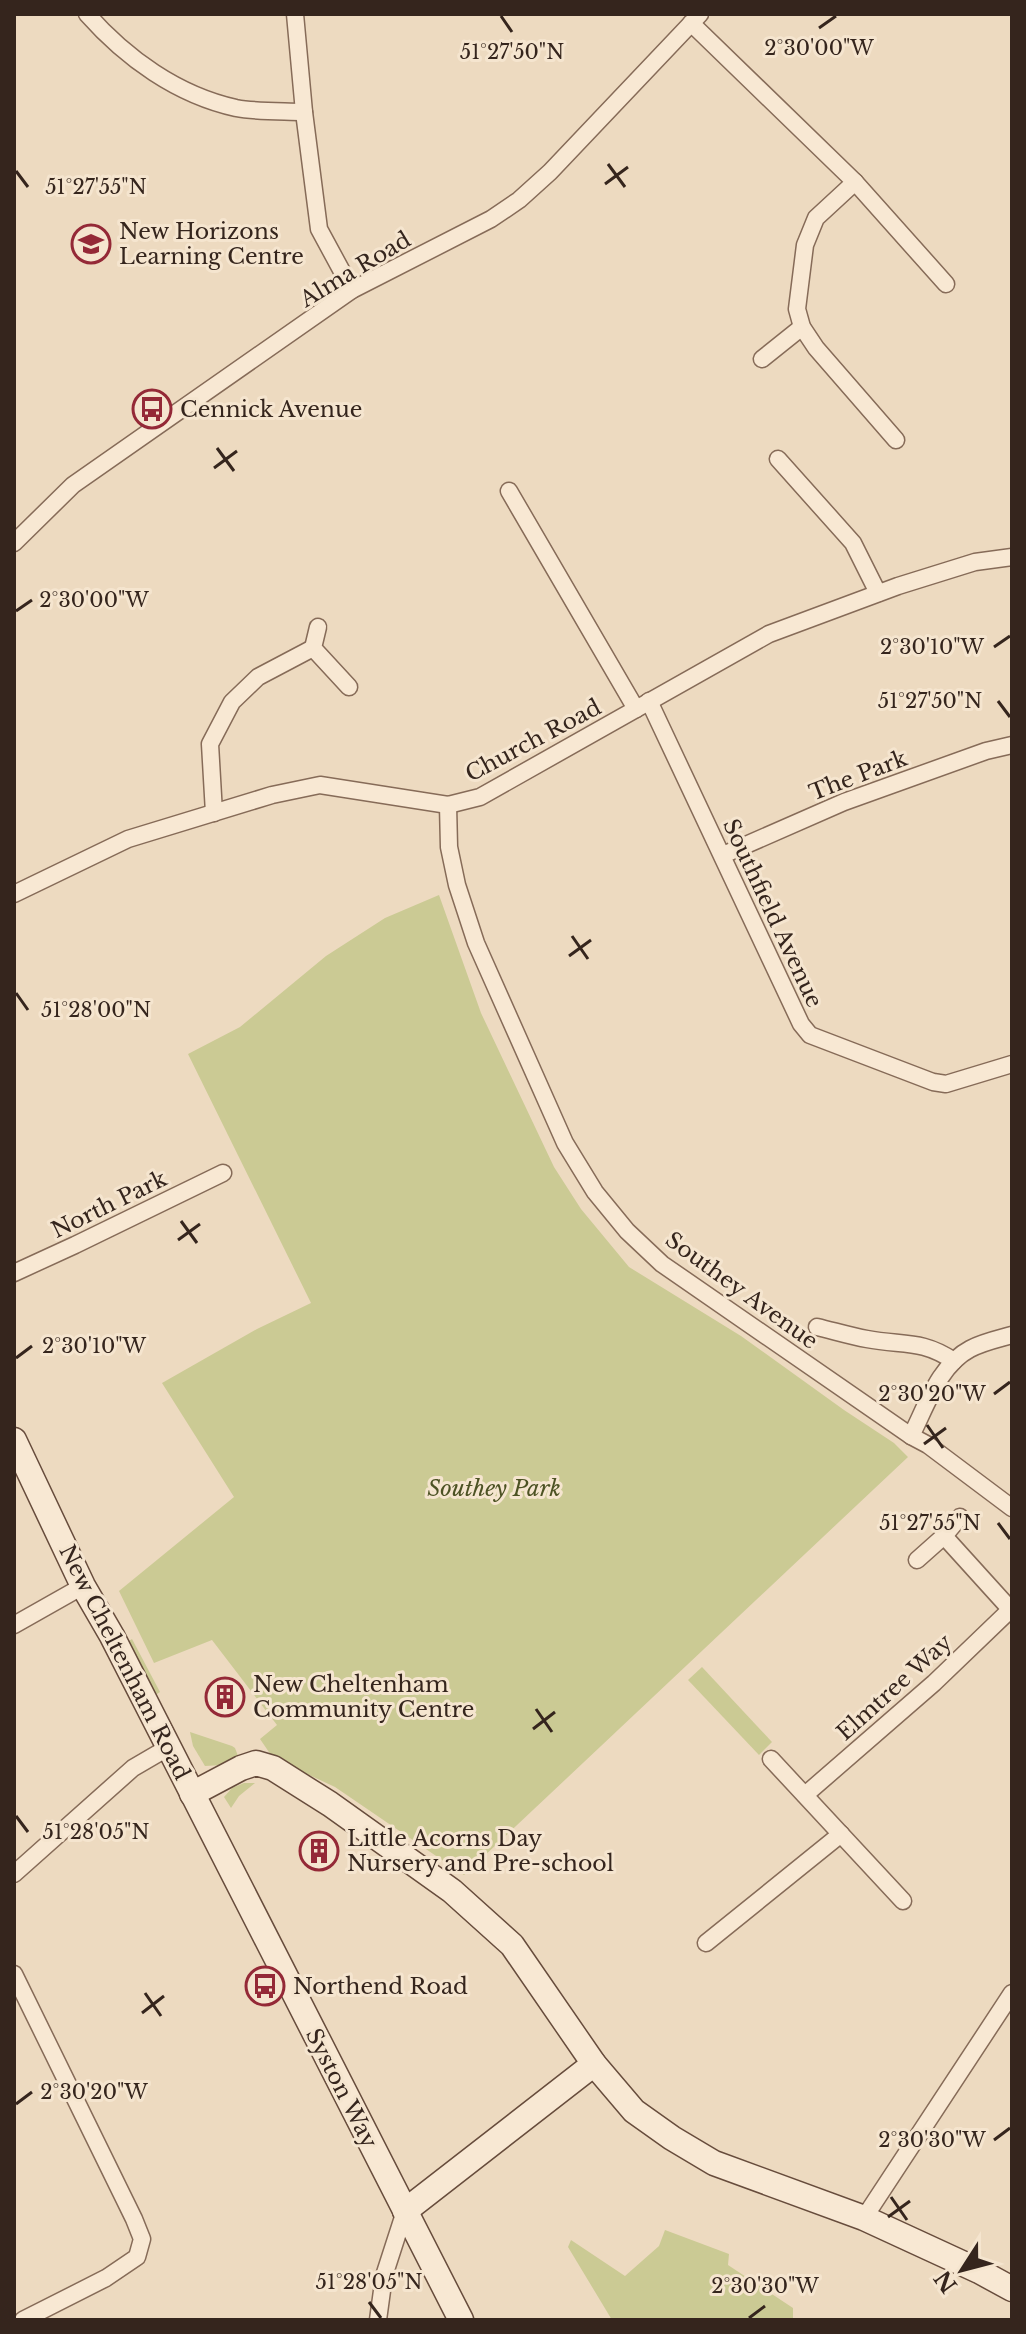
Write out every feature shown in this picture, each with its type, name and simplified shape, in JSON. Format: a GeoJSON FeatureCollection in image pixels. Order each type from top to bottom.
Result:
{"type":"FeatureCollection","features":[{"type":"Feature","properties":{"kind":"street"},"geometry":{"type":"LineString","coordinates":[[87,14],[120,49],[159,77],[196,94],[237,108],[304,112]]}},
{"type":"Feature","properties":{"kind":"street"},"geometry":{"type":"LineString","coordinates":[[295,14],[319,229],[352,290]]}},
{"type":"Feature","properties":{"kind":"street"},"geometry":{"type":"LineString","coordinates":[[695,19],[855,182],[946,284]]}},
{"type":"Feature","properties":{"kind":"street","name":"Alma Road"},"geometry":{"type":"LineString","coordinates":[[14,543],[73,485],[352,290],[491,219],[519,200],[550,172],[695,19]]}},
{"type":"Feature","properties":{"kind":"street"},"geometry":{"type":"LineString","coordinates":[[855,182],[816,218],[805,245],[797,309],[802,327],[816,348],[896,440]]}},
{"type":"Feature","properties":{"kind":"street"},"geometry":{"type":"LineString","coordinates":[[762,359],[802,327]]}},
{"type":"Feature","properties":{"kind":"street"},"geometry":{"type":"LineString","coordinates":[[778,459],[853,543],[878,593]]}},
{"type":"Feature","properties":{"kind":"street","name":"Southfield Avenue"},"geometry":{"type":"LineString","coordinates":[[509,491],[643,705],[723,855],[801,1024],[810,1035],[933,1082],[946,1084],[1012,1064]]}},
{"type":"Feature","properties":{"kind":"street","name":"Church Road"},"geometry":{"type":"LineString","coordinates":[[14,894],[128,839],[272,795],[320,785],[448,805],[480,797],[769,634],[878,593],[975,562],[1012,557]]}},
{"type":"Feature","properties":{"kind":"street"},"geometry":{"type":"LineString","coordinates":[[214,813],[210,744],[232,702],[258,677],[313,648],[318,627]]}},
{"type":"Feature","properties":{"kind":"street"},"geometry":{"type":"LineString","coordinates":[[313,648],[349,687]]}},
{"type":"Feature","properties":{"kind":"street","name":"The Park"},"geometry":{"type":"LineString","coordinates":[[723,855],[844,802],[986,751],[1012,745]]}},
{"type":"Feature","properties":{"kind":"street","name":"Southey Avenue"},"geometry":{"type":"LineString","coordinates":[[448,805],[449,847],[457,885],[476,943],[565,1143],[595,1192],[627,1231],[662,1264],[911,1436]]}},
{"type":"Feature","properties":{"kind":"street","name":"North Park"},"geometry":{"type":"LineString","coordinates":[[14,1273],[223,1173]]}},
{"type":"Feature","properties":{"kind":"street","name":"Southey Avenue"},"geometry":{"type":"LineString","coordinates":[[817,1327],[869,1340],[909,1343],[935,1349],[954,1361]]}},
{"type":"Feature","properties":{"kind":"street"},"geometry":{"type":"LineString","coordinates":[[1012,1335],[969,1349],[954,1361],[941,1378],[911,1436],[928,1445],[1012,1508]]}},
{"type":"Feature","properties":{"kind":"street","name":"New Cheltenham Road"},"geometry":{"type":"LineString","coordinates":[[14,1440],[83,1586],[112,1636],[192,1794],[256,1763],[273,1768],[330,1804],[452,1891],[512,1945],[594,2064],[634,2111],[672,2138],[714,2163],[864,2218],[1012,2289]]}},
{"type":"Feature","properties":{"kind":"street"},"geometry":{"type":"LineString","coordinates":[[917,1560],[960,1517]]}},
{"type":"Feature","properties":{"kind":"street","name":"Elmtree Way"},"geometry":{"type":"LineString","coordinates":[[805,1795],[934,1683],[1011,1609],[944,1536]]}},
{"type":"Feature","properties":{"kind":"street"},"geometry":{"type":"LineString","coordinates":[[14,1625],[83,1586]]}},
{"type":"Feature","properties":{"kind":"street"},"geometry":{"type":"LineString","coordinates":[[14,1874],[133,1768],[169,1747]]}},
{"type":"Feature","properties":{"kind":"street"},"geometry":{"type":"LineString","coordinates":[[771,1759],[903,1901]]}},
{"type":"Feature","properties":{"kind":"street","name":"Syston Way"},"geometry":{"type":"LineString","coordinates":[[192,1794],[461,2320]]}},
{"type":"Feature","properties":{"kind":"street"},"geometry":{"type":"LineString","coordinates":[[706,1943],[841,1834]]}},
{"type":"Feature","properties":{"kind":"street"},"geometry":{"type":"LineString","coordinates":[[14,1974],[142,2239],[137,2257],[106,2278],[23,2320]]}},
{"type":"Feature","properties":{"kind":"street"},"geometry":{"type":"LineString","coordinates":[[864,2218],[1012,1993]]}},
{"type":"Feature","properties":{"kind":"street"},"geometry":{"type":"LineString","coordinates":[[378,2320],[384,2276],[405,2211],[594,2064]]}},
{"type":"Feature","properties":{"kind":"green space","name":"Southey Park"},"geometry":{"type":"Polygon","coordinates":[[[439,895],[481,1013],[554,1167],[581,1209],[629,1267],[741,1336],[894,1443],[908,1457],[464,1875],[335,1787],[273,1758],[260,1739],[277,1725],[212,1640],[154,1663],[119,1591],[234,1497],[162,1383],[257,1329],[311,1303],[188,1054],[240,1027],[326,956],[385,918],[439,895]]]}},
{"type":"Feature","properties":{"kind":"green space"},"geometry":{"type":"Polygon","coordinates":[[[132,1639],[160,1692],[154,1696],[126,1643],[132,1639]]]}},
{"type":"Feature","properties":{"kind":"green space"},"geometry":{"type":"Polygon","coordinates":[[[702,1667],[772,1742],[759,1755],[688,1680],[702,1667]]]}},
{"type":"Feature","properties":{"kind":"green space"},"geometry":{"type":"Polygon","coordinates":[[[190,1732],[232,1746],[238,1756],[222,1765],[205,1766],[193,1746],[190,1732]]]}},
{"type":"Feature","properties":{"kind":"green space"},"geometry":{"type":"Polygon","coordinates":[[[255,1783],[239,1796],[231,1808],[224,1797],[232,1788],[255,1783]]]}},
{"type":"Feature","properties":{"kind":"green space"},"geometry":{"type":"Polygon","coordinates":[[[665,2230],[729,2254],[728,2265],[793,2308],[793,2320],[612,2320],[568,2247],[571,2240],[625,2276],[659,2246],[665,2230]]]}},
{"type":"Feature","properties":{"kind":"place","name":"New Horizons Learning Centre"},"geometry":{"type":"Point","coordinates":[91,244]}},
{"type":"Feature","properties":{"kind":"place","name":"Cennick Avenue"},"geometry":{"type":"Point","coordinates":[152,409]}},
{"type":"Feature","properties":{"kind":"place","name":"New Cheltenham Community Centre"},"geometry":{"type":"Point","coordinates":[225,1697]}},
{"type":"Feature","properties":{"kind":"place","name":"Little Acorns Day Nursery and Pre-school"},"geometry":{"type":"Point","coordinates":[319,1851]}},
{"type":"Feature","properties":{"kind":"place","name":"Northend Road"},"geometry":{"type":"Point","coordinates":[265,1986]}}]}
